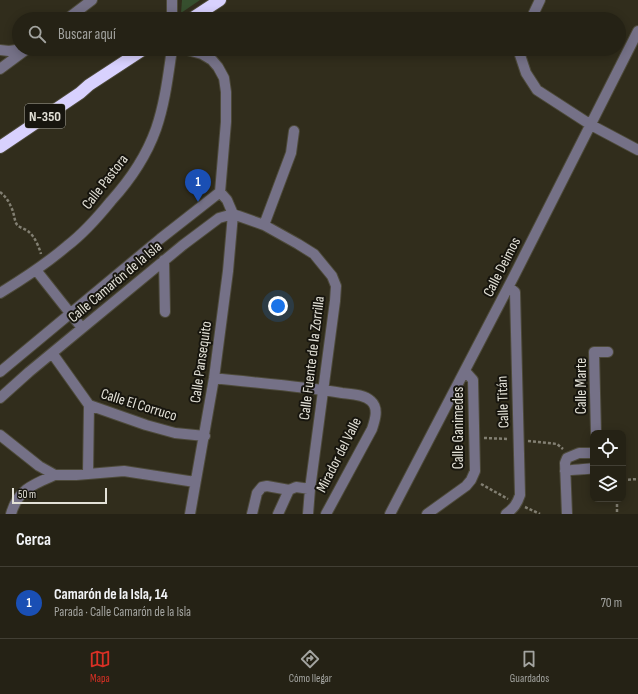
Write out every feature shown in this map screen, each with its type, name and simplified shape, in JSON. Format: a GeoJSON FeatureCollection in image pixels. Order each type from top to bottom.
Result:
{"type":"FeatureCollection","features":[{"type":"Feature","properties":{"kind":"highway"},"geometry":{"type":"LineString","coordinates":[[202,12],[220,0]]}},
{"type":"Feature","properties":{"kind":"highway","name":"N-350"},"geometry":{"type":"LineString","coordinates":[[0,147],[133,56]]}},
{"type":"Feature","properties":{"kind":"highway","name":"N-350"},"geometry":{"type":"LineString","coordinates":[[0,138],[78,88],[89,85]]}},
{"type":"Feature","properties":{"kind":"street"},"geometry":{"type":"LineString","coordinates":[[76,12],[91,0]]}},
{"type":"Feature","properties":{"kind":"street"},"geometry":{"type":"LineString","coordinates":[[172,0],[172,12]]}},
{"type":"Feature","properties":{"kind":"street"},"geometry":{"type":"LineString","coordinates":[[534,12],[540,0]]}},
{"type":"Feature","properties":{"kind":"street","name":"Calle Deimos"},"geometry":{"type":"LineString","coordinates":[[626,55],[638,31]]}},
{"type":"Feature","properties":{"kind":"street"},"geometry":{"type":"LineString","coordinates":[[0,50],[12,51]]}},
{"type":"Feature","properties":{"kind":"street"},"geometry":{"type":"LineString","coordinates":[[0,69],[18,56]]}},
{"type":"Feature","properties":{"kind":"street","name":"Calle Pastora"},"geometry":{"type":"LineString","coordinates":[[0,294],[68,246],[95,220],[125,185],[148,148],[156,129],[166,94],[171,56]]}},
{"type":"Feature","properties":{"kind":"street"},"geometry":{"type":"LineString","coordinates":[[205,56],[212,60],[218,67],[224,78],[226,122],[220,192],[227,200],[233,214]]}},
{"type":"Feature","properties":{"kind":"street"},"geometry":{"type":"LineString","coordinates":[[520,56],[526,73],[537,90],[591,126],[638,150]]}},
{"type":"Feature","properties":{"kind":"street","name":"Calle Deimos"},"geometry":{"type":"LineString","coordinates":[[390,514],[509,287],[626,56]]}},
{"type":"Feature","properties":{"kind":"street"},"geometry":{"type":"LineString","coordinates":[[264,225],[291,153],[294,130]]}},
{"type":"Feature","properties":{"kind":"street","name":"Calle Camarón de la Isla"},"geometry":{"type":"LineString","coordinates":[[0,372],[160,239],[220,192]]}},
{"type":"Feature","properties":{"kind":"street","name":"Calle Camarón de la Isla"},"geometry":{"type":"LineString","coordinates":[[0,398],[29,372],[164,260],[219,218],[233,214]]}},
{"type":"Feature","properties":{"kind":"street","name":"Calle Fuente de la Zorrilla"},"geometry":{"type":"LineString","coordinates":[[233,214],[264,225],[314,254],[332,276],[336,286],[336,301],[310,489],[308,514]]}},
{"type":"Feature","properties":{"kind":"street","name":"Calle Pansequito"},"geometry":{"type":"LineString","coordinates":[[190,514],[205,436],[214,378],[228,272],[233,214]]}},
{"type":"Feature","properties":{"kind":"street"},"geometry":{"type":"LineString","coordinates":[[164,260],[165,312]]}},
{"type":"Feature","properties":{"kind":"street"},"geometry":{"type":"LineString","coordinates":[[36,270],[82,328]]}},
{"type":"Feature","properties":{"kind":"street","name":"Calle Titán"},"geometry":{"type":"LineString","coordinates":[[506,514],[512,510],[520,495],[515,292],[509,287]]}},
{"type":"Feature","properties":{"kind":"street","name":"Calle Marte"},"geometry":{"type":"LineString","coordinates":[[596,430],[594,352],[608,352]]}},
{"type":"Feature","properties":{"kind":"street"},"geometry":{"type":"LineString","coordinates":[[52,353],[89,405],[88,474]]}},
{"type":"Feature","properties":{"kind":"street","name":"Calle Ganimedes"},"geometry":{"type":"LineString","coordinates":[[426,514],[466,486],[471,480],[475,471],[473,380],[464,371]]}},
{"type":"Feature","properties":{"kind":"street"},"geometry":{"type":"LineString","coordinates":[[214,378],[324,390]]}},
{"type":"Feature","properties":{"kind":"street","name":"Mirador del Valle"},"geometry":{"type":"LineString","coordinates":[[324,390],[366,398],[374,404],[376,409],[372,429],[326,514]]}},
{"type":"Feature","properties":{"kind":"street","name":"Calle El Corruco"},"geometry":{"type":"LineString","coordinates":[[89,405],[146,425],[175,433],[205,436]]}},
{"type":"Feature","properties":{"kind":"street"},"geometry":{"type":"LineString","coordinates":[[0,435],[39,466],[55,475]]}},
{"type":"Feature","properties":{"kind":"street"},"geometry":{"type":"LineString","coordinates":[[567,514],[565,463],[567,458],[579,453],[590,453]]}},
{"type":"Feature","properties":{"kind":"street"},"geometry":{"type":"LineString","coordinates":[[565,471],[590,469]]}},
{"type":"Feature","properties":{"kind":"street"},"geometry":{"type":"LineString","coordinates":[[11,514],[18,497],[29,487],[55,475],[124,471],[195,482]]}},
{"type":"Feature","properties":{"kind":"street"},"geometry":{"type":"LineString","coordinates":[[252,514],[257,494],[262,487],[267,486],[289,490],[296,487],[310,489]]}},
{"type":"Feature","properties":{"kind":"street"},"geometry":{"type":"LineString","coordinates":[[278,514],[289,490]]}},
{"type":"Feature","properties":{"kind":"path"},"geometry":{"type":"LineString","coordinates":[[0,192],[12,207],[16,224],[22,229],[28,231],[40,249],[42,258],[36,270]]}},
{"type":"Feature","properties":{"kind":"path"},"geometry":{"type":"LineString","coordinates":[[475,438],[519,440],[557,444],[562,447],[567,458]]}},
{"type":"Feature","properties":{"kind":"path"},"geometry":{"type":"LineString","coordinates":[[626,480],[638,479]]}},
{"type":"Feature","properties":{"kind":"path"},"geometry":{"type":"LineString","coordinates":[[616,502],[617,514]]}},
{"type":"Feature","properties":{"kind":"green space"},"geometry":{"type":"Polygon","coordinates":[[[182,0],[200,0],[182,12],[181,12],[182,0]]]}},
{"type":"Feature","properties":{"kind":"place","name":"Camarón de la Isla, 14"},"geometry":{"type":"Point","coordinates":[198,202]}}]}
